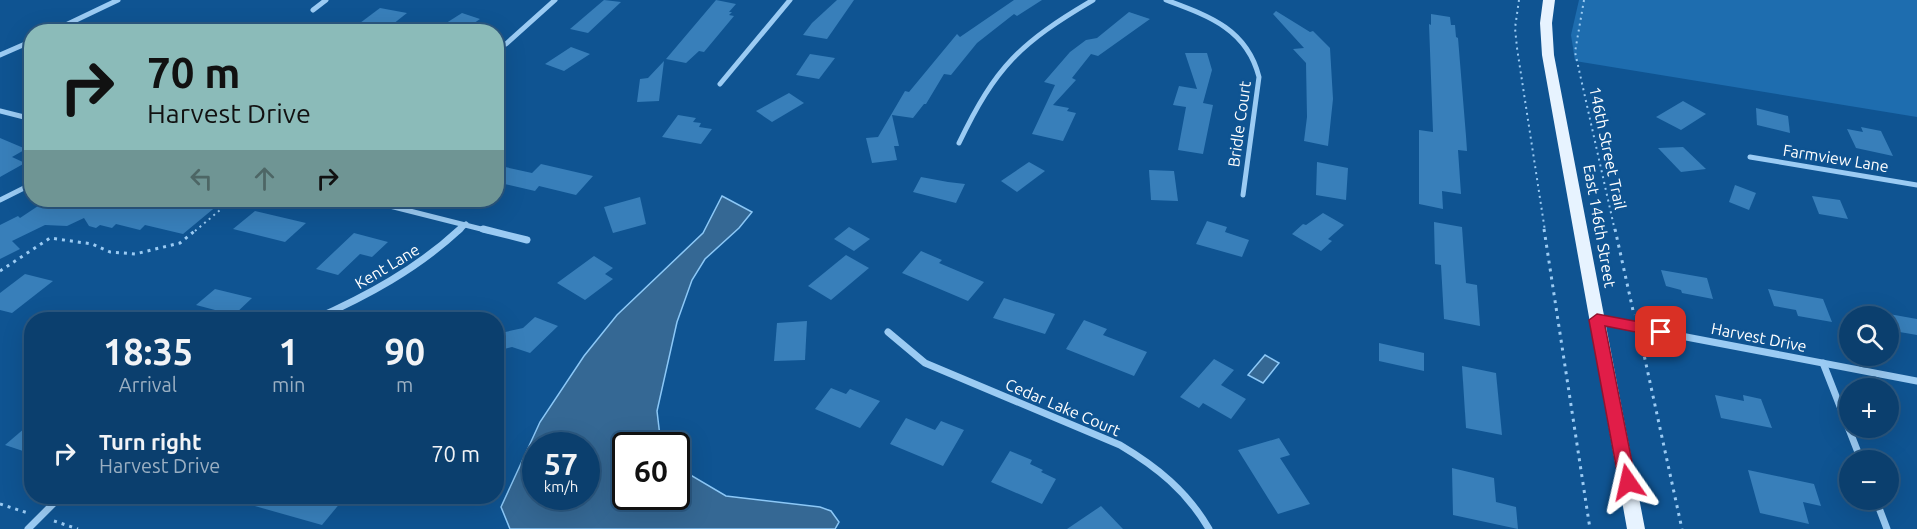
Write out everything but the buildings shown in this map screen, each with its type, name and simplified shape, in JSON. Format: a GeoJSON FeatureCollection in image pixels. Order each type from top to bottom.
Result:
{"type":"FeatureCollection","features":[{"type":"Feature","properties":{"kind":"main road","name":"East 146th Street"},"geometry":{"type":"LineString","coordinates":[[1549,0],[1546,23],[1548,55],[1636,529]]}},
{"type":"Feature","properties":{"kind":"street"},"geometry":{"type":"LineString","coordinates":[[68,24],[118,0]]}},
{"type":"Feature","properties":{"kind":"street"},"geometry":{"type":"LineString","coordinates":[[313,10],[326,0]]}},
{"type":"Feature","properties":{"kind":"street"},"geometry":{"type":"LineString","coordinates":[[506,44],[555,0]]}},
{"type":"Feature","properties":{"kind":"street"},"geometry":{"type":"LineString","coordinates":[[720,84],[790,0]]}},
{"type":"Feature","properties":{"kind":"street"},"geometry":{"type":"LineString","coordinates":[[959,143],[978,105],[1002,68],[1031,40],[1093,0]]}},
{"type":"Feature","properties":{"kind":"street","name":"Bridle Court"},"geometry":{"type":"LineString","coordinates":[[1166,0],[1205,14],[1232,31],[1251,52],[1258,66],[1259,77],[1243,195]]}},
{"type":"Feature","properties":{"kind":"street"},"geometry":{"type":"LineString","coordinates":[[0,55],[24,44]]}},
{"type":"Feature","properties":{"kind":"street"},"geometry":{"type":"LineString","coordinates":[[0,111],[24,117]]}},
{"type":"Feature","properties":{"kind":"street","name":"Farmview Lane"},"geometry":{"type":"LineString","coordinates":[[1750,157],[1917,185]]}},
{"type":"Feature","properties":{"kind":"street"},"geometry":{"type":"LineString","coordinates":[[0,200],[24,188]]}},
{"type":"Feature","properties":{"kind":"street"},"geometry":{"type":"LineString","coordinates":[[395,207],[527,240]]}},
{"type":"Feature","properties":{"kind":"street","name":"Kent Lane"},"geometry":{"type":"LineString","coordinates":[[331,312],[384,288],[412,270],[428,259],[466,224]]}},
{"type":"Feature","properties":{"kind":"street","name":"Harvest Drive"},"geometry":{"type":"LineString","coordinates":[[1597,320],[1917,381]]}},
{"type":"Feature","properties":{"kind":"street","name":"Cedar Lake Court"},"geometry":{"type":"LineString","coordinates":[[888,332],[924,363],[1120,446],[1145,459],[1184,490],[1209,529]]}},
{"type":"Feature","properties":{"kind":"street"},"geometry":{"type":"LineString","coordinates":[[1823,363],[1857,450]]}},
{"type":"Feature","properties":{"kind":"street"},"geometry":{"type":"LineString","coordinates":[[28,529],[53,504]]}},
{"type":"Feature","properties":{"kind":"street"},"geometry":{"type":"LineString","coordinates":[[1880,510],[1887,529]]}},
{"type":"Feature","properties":{"kind":"path"},"geometry":{"type":"LineString","coordinates":[[1519,0],[1515,28],[1517,48],[1590,529]]}},
{"type":"Feature","properties":{"kind":"path","name":"146th Street Trail"},"geometry":{"type":"LineString","coordinates":[[1584,0],[1575,55],[1630,301]]}},
{"type":"Feature","properties":{"kind":"path"},"geometry":{"type":"LineString","coordinates":[[0,271],[50,238],[92,244],[110,252],[135,254],[180,243],[224,207]]}},
{"type":"Feature","properties":{"kind":"path"},"geometry":{"type":"LineString","coordinates":[[1644,354],[1683,529]]}},
{"type":"Feature","properties":{"kind":"shaded area"},"geometry":{"type":"Polygon","coordinates":[[[1579,0],[1917,0],[1917,117],[1575,61],[1571,35],[1579,0]]]}},
{"type":"Feature","properties":{"kind":"shaded area"},"geometry":{"type":"Polygon","coordinates":[[[722,196],[752,212],[739,228],[705,259],[692,280],[677,322],[657,411],[659,432],[612,432],[612,510],[690,510],[690,475],[726,496],[820,507],[831,511],[839,522],[835,529],[510,529],[501,507],[522,461],[522,510],[600,510],[600,432],[535,432],[584,356],[617,315],[703,233],[722,196]]]}},
{"type":"Feature","properties":{"kind":"shaded area"},"geometry":{"type":"Polygon","coordinates":[[[1265,355],[1279,363],[1263,383],[1248,375],[1265,355]]]}},
{"type":"Feature","properties":{"kind":"route"},"geometry":{"type":"LineString","coordinates":[[1628,482],[1597,320],[1661,332]]}}]}
